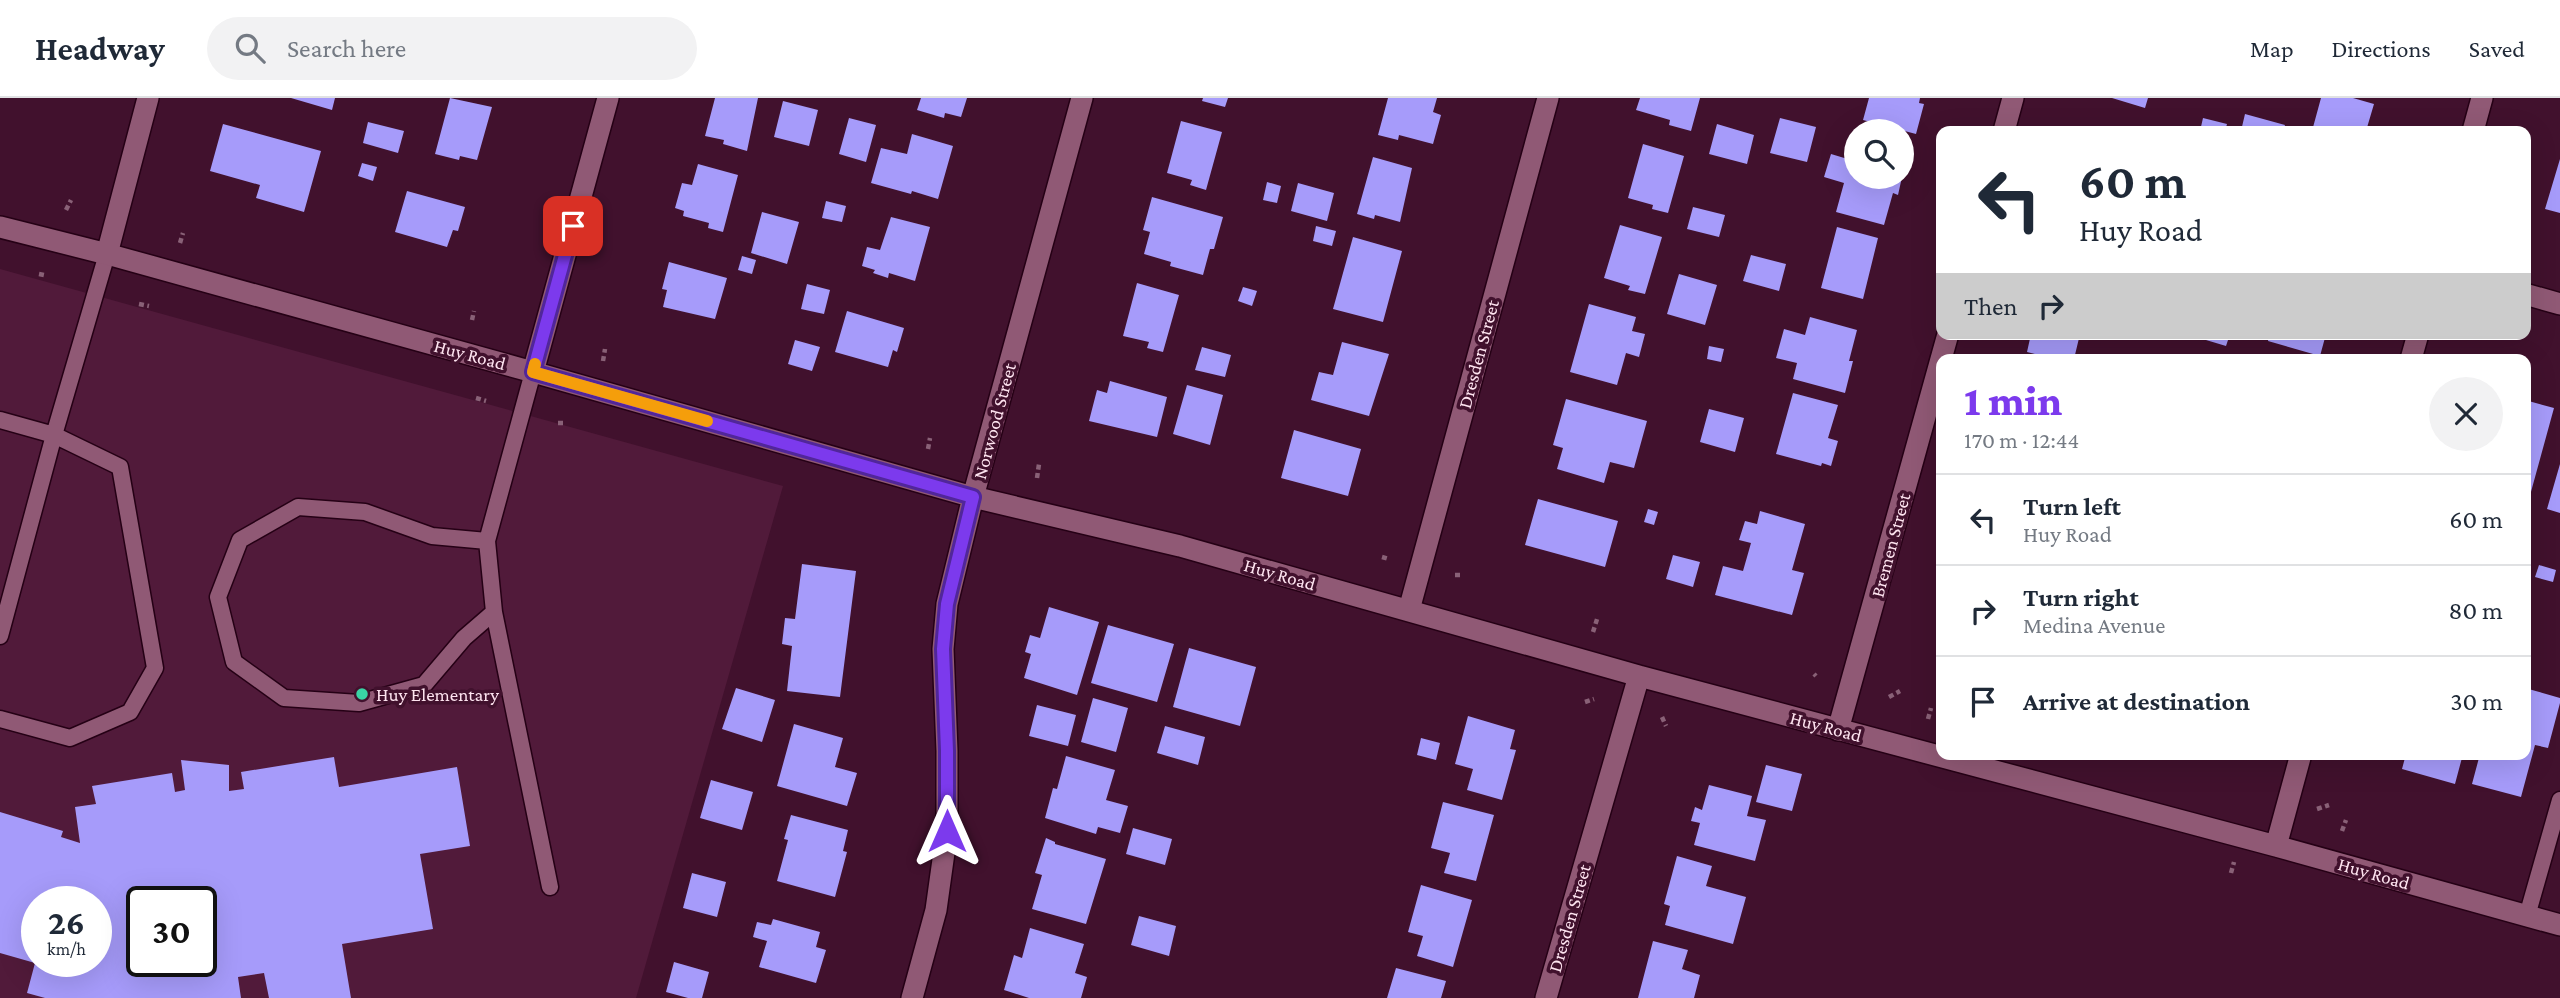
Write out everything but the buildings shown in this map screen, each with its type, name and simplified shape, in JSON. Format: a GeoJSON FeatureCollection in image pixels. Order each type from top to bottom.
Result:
{"type":"FeatureCollection","features":[{"type":"Feature","properties":{"kind":"street"},"geometry":{"type":"LineString","coordinates":[[107,254],[148,98]]}},
{"type":"Feature","properties":{"kind":"street"},"geometry":{"type":"LineString","coordinates":[[533,372],[608,98]]}},
{"type":"Feature","properties":{"kind":"street","name":"Norwood Street"},"geometry":{"type":"LineString","coordinates":[[912,998],[936,910],[947,831],[943,649],[947,604],[973,497],[1082,98]]}},
{"type":"Feature","properties":{"kind":"street","name":"Dresden Street"},"geometry":{"type":"LineString","coordinates":[[1409,610],[1548,98]]}},
{"type":"Feature","properties":{"kind":"street"},"geometry":{"type":"LineString","coordinates":[[2005,126],[2013,98]]}},
{"type":"Feature","properties":{"kind":"street"},"geometry":{"type":"LineString","coordinates":[[2474,126],[2482,98]]}},
{"type":"Feature","properties":{"kind":"street","name":"Huy Road"},"geometry":{"type":"LineString","coordinates":[[0,227],[533,372],[973,497],[1180,547],[1639,676],[1936,756]]}},
{"type":"Feature","properties":{"kind":"street"},"geometry":{"type":"LineString","coordinates":[[2531,297],[2560,304]]}},
{"type":"Feature","properties":{"kind":"street","name":"Bremen Street"},"geometry":{"type":"LineString","coordinates":[[1839,730],[1936,377]]}},
{"type":"Feature","properties":{"kind":"street","name":"Dresden Street"},"geometry":{"type":"LineString","coordinates":[[1546,998],[1639,676]]}},
{"type":"Feature","properties":{"kind":"street","name":"Huy Road"},"geometry":{"type":"LineString","coordinates":[[1952,760],[2560,925]]}},
{"type":"Feature","properties":{"kind":"street"},"geometry":{"type":"LineString","coordinates":[[2276,846],[2299,760]]}},
{"type":"Feature","properties":{"kind":"lane"},"geometry":{"type":"LineString","coordinates":[[0,636],[54,435],[107,254]]}},
{"type":"Feature","properties":{"kind":"lane"},"geometry":{"type":"LineString","coordinates":[[533,372],[487,541],[494,612],[550,887]]}},
{"type":"Feature","properties":{"kind":"lane"},"geometry":{"type":"LineString","coordinates":[[0,420],[54,435],[120,467],[155,668],[130,712],[70,738],[0,719]]}},
{"type":"Feature","properties":{"kind":"lane"},"geometry":{"type":"LineString","coordinates":[[487,541],[432,536],[365,512],[299,507],[240,540],[218,597],[234,662],[284,698],[359,703],[424,685],[464,638],[494,612]]}},
{"type":"Feature","properties":{"kind":"lane"},"geometry":{"type":"LineString","coordinates":[[2527,916],[2560,800]]}},
{"type":"Feature","properties":{"kind":"path"},"geometry":{"type":"LineString","coordinates":[[66,210],[71,200]]}},
{"type":"Feature","properties":{"kind":"path"},"geometry":{"type":"LineString","coordinates":[[180,243],[183,233]]}},
{"type":"Feature","properties":{"kind":"path"},"geometry":{"type":"LineString","coordinates":[[139,304],[149,306]]}},
{"type":"Feature","properties":{"kind":"path"},"geometry":{"type":"LineString","coordinates":[[472,320],[474,312]]}},
{"type":"Feature","properties":{"kind":"path"},"geometry":{"type":"LineString","coordinates":[[603,361],[605,349]]}},
{"type":"Feature","properties":{"kind":"path"},"geometry":{"type":"LineString","coordinates":[[476,398],[486,401]]}},
{"type":"Feature","properties":{"kind":"path"},"geometry":{"type":"LineString","coordinates":[[558,423],[565,423]]}},
{"type":"Feature","properties":{"kind":"path"},"geometry":{"type":"LineString","coordinates":[[928,449],[930,438]]}},
{"type":"Feature","properties":{"kind":"path"},"geometry":{"type":"LineString","coordinates":[[1037,478],[1039,464]]}},
{"type":"Feature","properties":{"kind":"path"},"geometry":{"type":"LineString","coordinates":[[1382,557],[1389,559]]}},
{"type":"Feature","properties":{"kind":"path"},"geometry":{"type":"LineString","coordinates":[[1593,632],[1598,616]]}},
{"type":"Feature","properties":{"kind":"path"},"geometry":{"type":"LineString","coordinates":[[1889,697],[1900,691]]}},
{"type":"Feature","properties":{"kind":"path"},"geometry":{"type":"LineString","coordinates":[[1585,702],[1594,699]]}},
{"type":"Feature","properties":{"kind":"path"},"geometry":{"type":"LineString","coordinates":[[1928,719],[1931,708]]}},
{"type":"Feature","properties":{"kind":"path"},"geometry":{"type":"LineString","coordinates":[[1662,718],[1666,726]]}},
{"type":"Feature","properties":{"kind":"path"},"geometry":{"type":"LineString","coordinates":[[2318,809],[2329,805]]}},
{"type":"Feature","properties":{"kind":"path"},"geometry":{"type":"LineString","coordinates":[[2342,831],[2346,820]]}},
{"type":"Feature","properties":{"kind":"shaded area","name":"Huy Elementary"},"geometry":{"type":"Polygon","coordinates":[[[0,269],[783,486],[636,998],[0,998],[0,269]]]}},
{"type":"Feature","properties":{"kind":"slow traffic"},"geometry":{"type":"LineString","coordinates":[[535,364],[533,372],[707,421]]}},
{"type":"Feature","properties":{"kind":"place","name":"Huy Elementary"},"geometry":{"type":"Point","coordinates":[362,694]}},
{"type":"Feature","properties":{"kind":"route"},"geometry":{"type":"LineString","coordinates":[[573,226],[533,372],[973,497],[947,604],[943,649],[947,831]]}}]}
